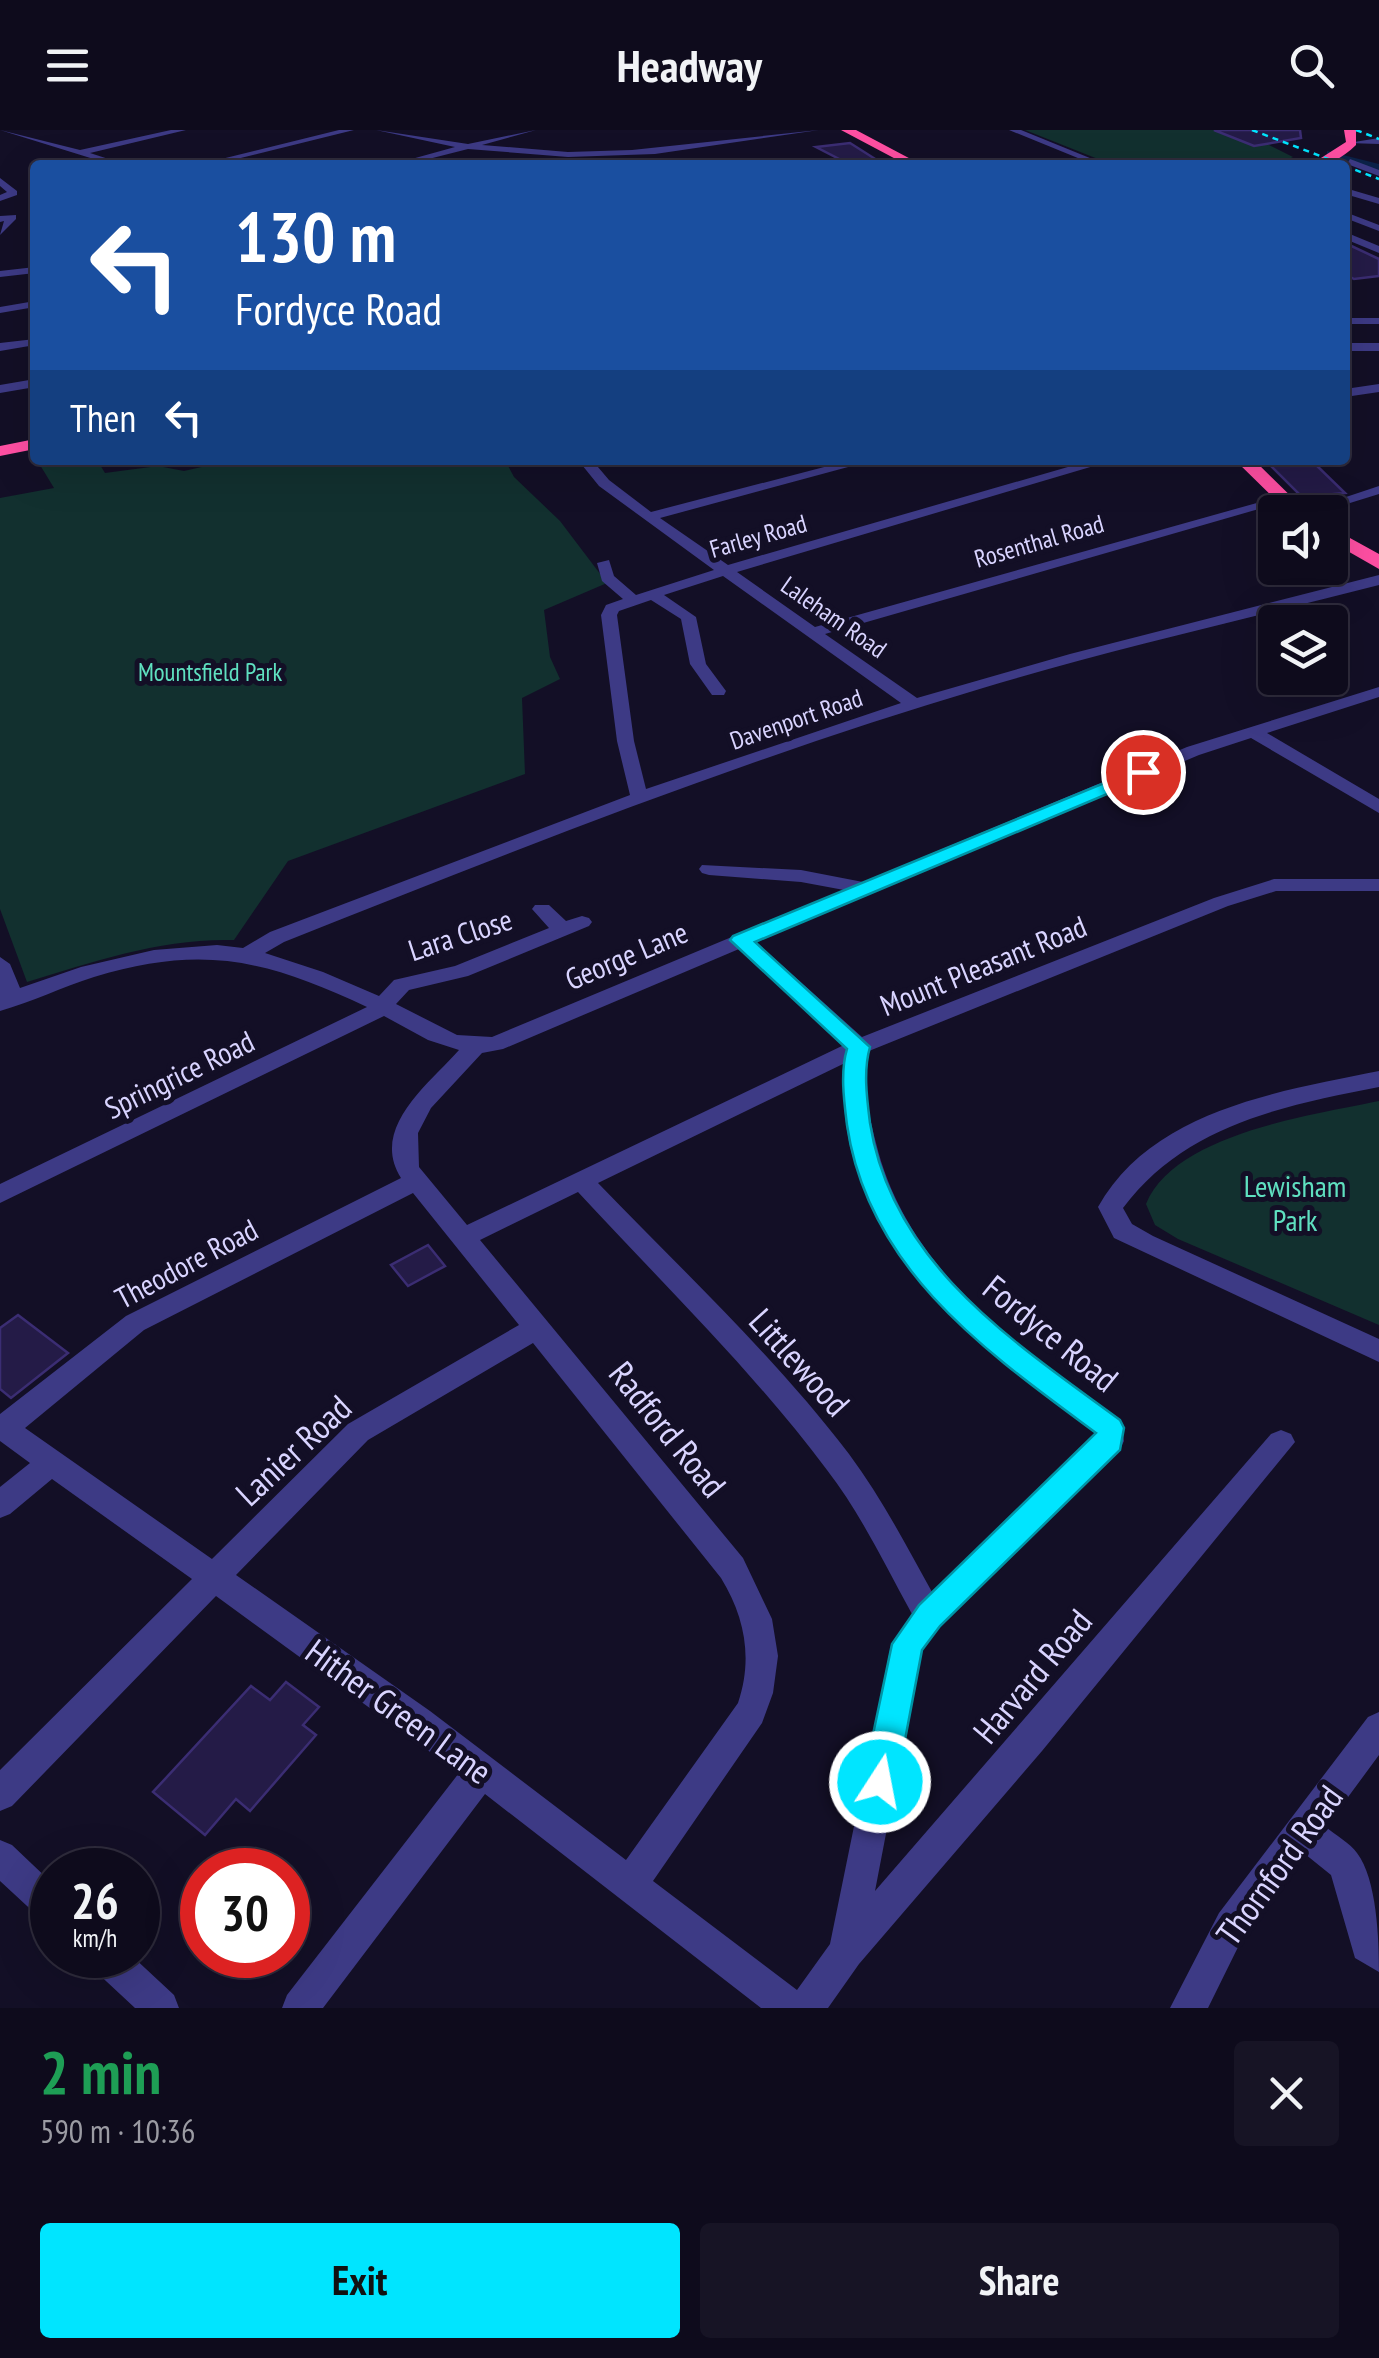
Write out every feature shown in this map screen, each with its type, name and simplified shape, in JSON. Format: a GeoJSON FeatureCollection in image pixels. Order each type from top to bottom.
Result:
{"type":"FeatureCollection","features":[{"type":"Feature","properties":{"kind":"highway"},"geometry":{"type":"LineString","coordinates":[[847,130],[906,160]]}},
{"type":"Feature","properties":{"kind":"highway"},"geometry":{"type":"LineString","coordinates":[[1325,160],[1357,141]]}},
{"type":"Feature","properties":{"kind":"highway"},"geometry":{"type":"LineString","coordinates":[[0,451],[30,445]]}},
{"type":"Feature","properties":{"kind":"highway"},"geometry":{"type":"LineString","coordinates":[[1249,465],[1280,495]]}},
{"type":"Feature","properties":{"kind":"highway"},"geometry":{"type":"LineString","coordinates":[[1348,544],[1379,564]]}},
{"type":"Feature","properties":{"kind":"street"},"geometry":{"type":"LineString","coordinates":[[0,134],[32,130]]}},
{"type":"Feature","properties":{"kind":"street"},"geometry":{"type":"LineString","coordinates":[[79,152],[182,130]]}},
{"type":"Feature","properties":{"kind":"street"},"geometry":{"type":"LineString","coordinates":[[222,160],[350,130]]}},
{"type":"Feature","properties":{"kind":"street"},"geometry":{"type":"LineString","coordinates":[[380,130],[467,147],[548,154],[631,153],[815,130]]}},
{"type":"Feature","properties":{"kind":"street"},"geometry":{"type":"LineString","coordinates":[[414,160],[532,130]]}},
{"type":"Feature","properties":{"kind":"street"},"geometry":{"type":"LineString","coordinates":[[1012,130],[1089,160]]}},
{"type":"Feature","properties":{"kind":"street"},"geometry":{"type":"LineString","coordinates":[[13,134],[106,160]]}},
{"type":"Feature","properties":{"kind":"street"},"geometry":{"type":"LineString","coordinates":[[1357,141],[1354,160],[1379,173]]}},
{"type":"Feature","properties":{"kind":"street"},"geometry":{"type":"LineString","coordinates":[[0,181],[14,193],[0,198]]}},
{"type":"Feature","properties":{"kind":"street"},"geometry":{"type":"LineString","coordinates":[[1350,192],[1379,201]]}},
{"type":"Feature","properties":{"kind":"street"},"geometry":{"type":"LineString","coordinates":[[0,232],[13,217],[1,219]]}},
{"type":"Feature","properties":{"kind":"street"},"geometry":{"type":"LineString","coordinates":[[1350,217],[1379,228]]}},
{"type":"Feature","properties":{"kind":"street"},"geometry":{"type":"LineString","coordinates":[[1350,237],[1379,250]]}},
{"type":"Feature","properties":{"kind":"street"},"geometry":{"type":"LineString","coordinates":[[0,274],[30,271]]}},
{"type":"Feature","properties":{"kind":"street"},"geometry":{"type":"LineString","coordinates":[[0,310],[30,305]]}},
{"type":"Feature","properties":{"kind":"street"},"geometry":{"type":"LineString","coordinates":[[1350,321],[1379,321]]}},
{"type":"Feature","properties":{"kind":"street"},"geometry":{"type":"LineString","coordinates":[[0,347],[30,343]]}},
{"type":"Feature","properties":{"kind":"street"},"geometry":{"type":"LineString","coordinates":[[1350,347],[1379,347]]}},
{"type":"Feature","properties":{"kind":"street"},"geometry":{"type":"LineString","coordinates":[[0,389],[30,384]]}},
{"type":"Feature","properties":{"kind":"street"},"geometry":{"type":"LineString","coordinates":[[1350,393],[1379,391]]}},
{"type":"Feature","properties":{"kind":"street","name":"Laleham Road"},"geometry":{"type":"LineString","coordinates":[[589,465],[604,483],[648,517],[914,704]]}},
{"type":"Feature","properties":{"kind":"street"},"geometry":{"type":"LineString","coordinates":[[648,517],[849,465]]}},
{"type":"Feature","properties":{"kind":"street","name":"Farley Road"},"geometry":{"type":"LineString","coordinates":[[632,600],[1090,465]]}},
{"type":"Feature","properties":{"kind":"street"},"geometry":{"type":"LineString","coordinates":[[1348,500],[1379,490]]}},
{"type":"Feature","properties":{"kind":"street","name":"Rosenthal Road"},"geometry":{"type":"LineString","coordinates":[[810,632],[1258,506]]}},
{"type":"Feature","properties":{"kind":"street"},"geometry":{"type":"LineString","coordinates":[[604,563],[606,578],[632,600],[612,608],[609,615],[636,792],[641,799]]}},
{"type":"Feature","properties":{"kind":"street","name":"Davenport Road"},"geometry":{"type":"LineString","coordinates":[[247,955],[253,948],[341,912],[641,799],[914,704],[1379,580]]}},
{"type":"Feature","properties":{"kind":"street"},"geometry":{"type":"LineString","coordinates":[[652,594],[688,617],[697,661],[718,690]]}},
{"type":"Feature","properties":{"kind":"street","name":"George Lane"},"geometry":{"type":"LineString","coordinates":[[474,1048],[495,1044],[1178,757],[1378,693]]}},
{"type":"Feature","properties":{"kind":"street"},"geometry":{"type":"LineString","coordinates":[[1251,731],[1379,807]]}},
{"type":"Feature","properties":{"kind":"street"},"geometry":{"type":"LineString","coordinates":[[709,869],[801,876],[864,888]]}},
{"type":"Feature","properties":{"kind":"street","name":"Mount Pleasant Road"},"geometry":{"type":"LineString","coordinates":[[462,1238],[859,1047],[1258,889],[1294,885],[1379,886]]}},
{"type":"Feature","properties":{"kind":"street","name":"Lara Close"},"geometry":{"type":"LineString","coordinates":[[383,1006],[388,994],[402,985],[461,971],[573,926],[542,909]]}},
{"type":"Feature","properties":{"kind":"street"},"geometry":{"type":"LineString","coordinates":[[741,940],[859,1047]]}},
{"type":"Feature","properties":{"kind":"street"},"geometry":{"type":"LineString","coordinates":[[0,964],[6,1001],[145,958],[190,953],[247,955],[383,1006],[437,1036],[474,1048]]}},
{"type":"Feature","properties":{"kind":"street","name":"Springrice Road"},"geometry":{"type":"LineString","coordinates":[[0,1194],[371,1016],[383,1006]]}},
{"type":"Feature","properties":{"kind":"street","name":"Fordyce Road"},"geometry":{"type":"LineString","coordinates":[[846,1952],[908,1644],[930,1616],[1110,1441],[1110,1428],[988,1337],[938,1288],[894,1226],[862,1144],[856,1106],[855,1060],[859,1047]]}},
{"type":"Feature","properties":{"kind":"street","name":"Radford Road"},"geometry":{"type":"LineString","coordinates":[[474,1048],[423,1101],[407,1128],[403,1149],[416,1182],[732,1568],[748,1591],[762,1638],[759,1694],[751,1712],[629,1885]]}},
{"type":"Feature","properties":{"kind":"street"},"geometry":{"type":"LineString","coordinates":[[1379,1079],[1269,1102],[1219,1120],[1176,1144],[1142,1170],[1120,1190],[1110,1207],[1123,1231],[1144,1243],[1379,1351]]}},
{"type":"Feature","properties":{"kind":"street","name":"Theodore Road"},"geometry":{"type":"LineString","coordinates":[[2,1428],[135,1323],[416,1182]]}},
{"type":"Feature","properties":{"kind":"street","name":"Littlewood"},"geometry":{"type":"LineString","coordinates":[[582,1182],[771,1382],[838,1462],[872,1512],[930,1616]]}},
{"type":"Feature","properties":{"kind":"street","name":"Lanier Road"},"geometry":{"type":"LineString","coordinates":[[0,1794],[358,1432],[536,1328]]}},
{"type":"Feature","properties":{"kind":"street","name":"Hither Green Lane"},"geometry":{"type":"LineString","coordinates":[[2,1428],[419,1722],[790,2008]]}},
{"type":"Feature","properties":{"kind":"street","name":"Harvard Road"},"geometry":{"type":"LineString","coordinates":[[806,2008],[846,1952],[1282,1442]]}},
{"type":"Feature","properties":{"kind":"street"},"geometry":{"type":"LineString","coordinates":[[0,1505],[50,1463]]}},
{"type":"Feature","properties":{"kind":"street","name":"Thornford Road"},"geometry":{"type":"LineString","coordinates":[[1188,2008],[1231,1925],[1379,1728]]}},
{"type":"Feature","properties":{"kind":"street"},"geometry":{"type":"LineString","coordinates":[[300,2008],[482,1771]]}},
{"type":"Feature","properties":{"kind":"street"},"geometry":{"type":"LineString","coordinates":[[1304,1830],[1345,1865],[1368,1945],[1379,1954]]}},
{"type":"Feature","properties":{"kind":"street"},"geometry":{"type":"LineString","coordinates":[[0,1857],[30,1885]]}},
{"type":"Feature","properties":{"kind":"street"},"geometry":{"type":"LineString","coordinates":[[129,1978],[161,2008]]}},
{"type":"Feature","properties":{"kind":"green space"},"geometry":{"type":"Polygon","coordinates":[[[1025,130],[1239,130],[1293,157],[1290,160],[1100,160],[1025,130]]]}},
{"type":"Feature","properties":{"kind":"green space","name":"Mountsfield Park"},"geometry":{"type":"Polygon","coordinates":[[[40,465],[100,465],[105,473],[158,466],[184,471],[210,465],[508,465],[514,477],[560,521],[607,583],[544,610],[550,657],[560,679],[522,698],[525,774],[288,861],[234,940],[155,947],[27,982],[0,909],[0,498],[54,488],[40,465]]]}},
{"type":"Feature","properties":{"kind":"green space","name":"Lewisham Park"},"geometry":{"type":"Polygon","coordinates":[[[1379,1101],[1379,1325],[1178,1239],[1155,1225],[1146,1204],[1161,1180],[1185,1160],[1214,1144],[1283,1121],[1379,1101]]]}},
{"type":"Feature","properties":{"kind":"building"},"geometry":{"type":"Polygon","coordinates":[[[1214,130],[1300,130],[1301,138],[1254,146],[1214,130]]]}},
{"type":"Feature","properties":{"kind":"building"},"geometry":{"type":"Polygon","coordinates":[[[850,143],[877,160],[841,160],[816,147],[850,143]]]}},
{"type":"Feature","properties":{"kind":"building"},"geometry":{"type":"Polygon","coordinates":[[[1350,245],[1379,259],[1379,276],[1350,277],[1350,245]]]}},
{"type":"Feature","properties":{"kind":"building"},"geometry":{"type":"Polygon","coordinates":[[[1270,465],[1316,465],[1345,493],[1300,495],[1270,465]]]}},
{"type":"Feature","properties":{"kind":"building"},"geometry":{"type":"Polygon","coordinates":[[[428,1245],[445,1266],[408,1286],[391,1265],[428,1245]]]}},
{"type":"Feature","properties":{"kind":"building"},"geometry":{"type":"Polygon","coordinates":[[[18,1315],[68,1353],[11,1398],[0,1389],[0,1328],[18,1315]]]}},
{"type":"Feature","properties":{"kind":"building"},"geometry":{"type":"Polygon","coordinates":[[[286,1682],[319,1707],[303,1725],[316,1735],[250,1811],[236,1799],[205,1835],[153,1792],[251,1686],[270,1700],[286,1682]]]}},
{"type":"Feature","properties":{"kind":"waterway"},"geometry":{"type":"LineString","coordinates":[[1332,154],[1379,169]]}},
{"type":"Feature","properties":{"kind":"railway"},"geometry":{"type":"LineString","coordinates":[[1252,130],[1331,160]]}},
{"type":"Feature","properties":{"kind":"railway"},"geometry":{"type":"LineString","coordinates":[[1356,130],[1379,139]]}},
{"type":"Feature","properties":{"kind":"railway"},"geometry":{"type":"LineString","coordinates":[[1350,168],[1379,179]]}},
{"type":"Feature","properties":{"kind":"route"},"geometry":{"type":"LineString","coordinates":[[880,1782],[908,1644],[930,1616],[1110,1441],[1110,1428],[988,1337],[938,1288],[915,1258],[880,1198],[862,1144],[856,1106],[855,1060],[859,1047],[741,940],[1143,772]]}}]}
